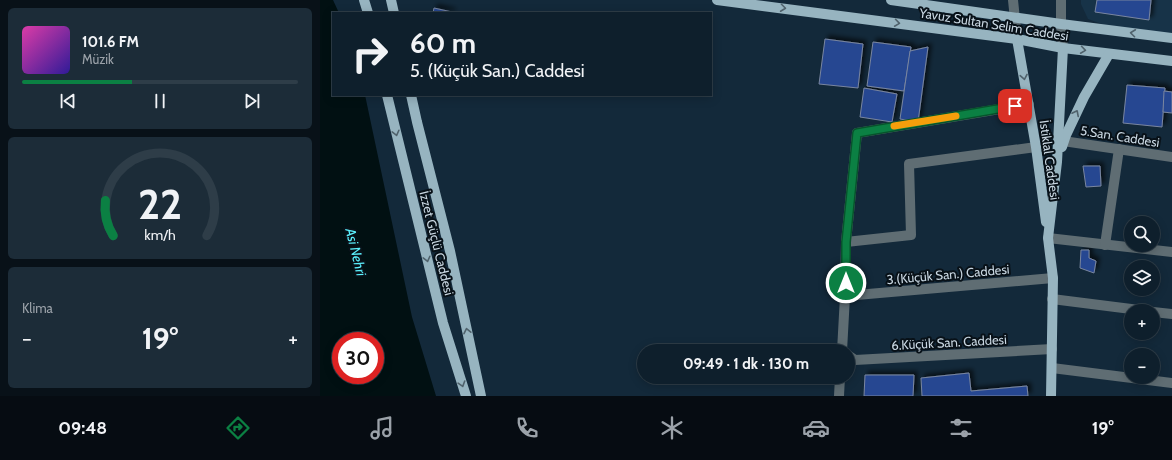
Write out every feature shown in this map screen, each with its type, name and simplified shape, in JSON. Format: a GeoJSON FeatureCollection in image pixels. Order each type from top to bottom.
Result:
{"type":"FeatureCollection","features":[{"type":"Feature","properties":{"kind":"main road"},"geometry":{"type":"LineString","coordinates":[[364,0],[368,12]]}},
{"type":"Feature","properties":{"kind":"main road"},"geometry":{"type":"LineString","coordinates":[[391,0],[394,12]]}},
{"type":"Feature","properties":{"kind":"main road","name":"Yavuz Sultan Selim Caddesi"},"geometry":{"type":"LineString","coordinates":[[717,0],[1017,39],[1063,48],[1172,62]]}},
{"type":"Feature","properties":{"kind":"main road","name":"Yavuz Sultan Selim Caddesi"},"geometry":{"type":"LineString","coordinates":[[891,0],[1172,38]]}},
{"type":"Feature","properties":{"kind":"main road","name":"İstiklal Caddesi"},"geometry":{"type":"LineString","coordinates":[[1017,39],[1036,147],[1053,278],[1051,396]]}},
{"type":"Feature","properties":{"kind":"main road","name":"İstiklal Caddesi"},"geometry":{"type":"LineString","coordinates":[[1048,238],[1057,162],[1063,48]]}},
{"type":"Feature","properties":{"kind":"main road","name":"İstiklal Caddesi"},"geometry":{"type":"LineString","coordinates":[[1057,162],[1063,141],[1084,97],[1109,54]]}},
{"type":"Feature","properties":{"kind":"main road","name":"İzzet Güçlü Caddesi"},"geometry":{"type":"LineString","coordinates":[[387,96],[444,323],[466,396]]}},
{"type":"Feature","properties":{"kind":"main road","name":"İzzet Güçlü Caddesi"},"geometry":{"type":"LineString","coordinates":[[411,96],[450,251],[481,396]]}},
{"type":"Feature","properties":{"kind":"street"},"geometry":{"type":"LineString","coordinates":[[1013,0],[1017,39]]}},
{"type":"Feature","properties":{"kind":"street"},"geometry":{"type":"LineString","coordinates":[[1061,0],[1063,48]]}},
{"type":"Feature","properties":{"kind":"street"},"geometry":{"type":"LineString","coordinates":[[843,344],[846,296],[846,242],[857,133],[1029,104]]}},
{"type":"Feature","properties":{"kind":"street","name":"5.San. Caddesi"},"geometry":{"type":"LineString","coordinates":[[1063,141],[1172,157]]}},
{"type":"Feature","properties":{"kind":"street"},"geometry":{"type":"LineString","coordinates":[[846,242],[911,235],[908,164],[1036,147]]}},
{"type":"Feature","properties":{"kind":"street"},"geometry":{"type":"LineString","coordinates":[[1105,245],[1119,149]]}},
{"type":"Feature","properties":{"kind":"street"},"geometry":{"type":"LineString","coordinates":[[1048,238],[1172,252]]}},
{"type":"Feature","properties":{"kind":"street","name":"3.(Küçük San.) Caddesi"},"geometry":{"type":"LineString","coordinates":[[846,296],[1053,278]]}},
{"type":"Feature","properties":{"kind":"street"},"geometry":{"type":"LineString","coordinates":[[1052,300],[1124,308]]}},
{"type":"Feature","properties":{"kind":"street"},"geometry":{"type":"LineString","coordinates":[[1160,313],[1172,314]]}},
{"type":"Feature","properties":{"kind":"street","name":"6.Küçük San. Caddesi"},"geometry":{"type":"LineString","coordinates":[[855,360],[1052,349]]}},
{"type":"Feature","properties":{"kind":"street"},"geometry":{"type":"LineString","coordinates":[[1052,368],[1172,383]]}},
{"type":"Feature","properties":{"kind":"street"},"geometry":{"type":"LineString","coordinates":[[838,396],[839,384]]}},
{"type":"Feature","properties":{"kind":"shaded area"},"geometry":{"type":"Polygon","coordinates":[[[1081,0],[1172,0],[1172,35],[1113,28],[1088,19],[1081,4],[1081,0]]]}},
{"type":"Feature","properties":{"kind":"water","name":"Asi Nehri"},"geometry":{"type":"Polygon","coordinates":[[[320,0],[333,0],[339,12],[332,12],[332,96],[365,96],[412,317],[436,396],[320,396],[320,0]]]}},
{"type":"Feature","properties":{"kind":"building"},"geometry":{"type":"Polygon","coordinates":[[[1097,0],[1151,0],[1149,20],[1095,12],[1097,0]]]}},
{"type":"Feature","properties":{"kind":"building"},"geometry":{"type":"Polygon","coordinates":[[[434,8],[452,12],[433,12],[434,8]]]}},
{"type":"Feature","properties":{"kind":"building"},"geometry":{"type":"Polygon","coordinates":[[[825,39],[863,44],[858,88],[819,84],[825,39]]]}},
{"type":"Feature","properties":{"kind":"building"},"geometry":{"type":"Polygon","coordinates":[[[873,42],[911,47],[904,91],[867,86],[873,42]]]}},
{"type":"Feature","properties":{"kind":"building"},"geometry":{"type":"Polygon","coordinates":[[[928,47],[918,122],[900,119],[910,51],[928,47]]]}},
{"type":"Feature","properties":{"kind":"building"},"geometry":{"type":"Polygon","coordinates":[[[1127,85],[1165,88],[1162,127],[1123,123],[1127,85]]]}},
{"type":"Feature","properties":{"kind":"building"},"geometry":{"type":"Polygon","coordinates":[[[864,88],[897,94],[892,122],[860,117],[864,88]]]}},
{"type":"Feature","properties":{"kind":"building"},"geometry":{"type":"Polygon","coordinates":[[[1164,91],[1172,92],[1172,113],[1163,112],[1164,91]]]}},
{"type":"Feature","properties":{"kind":"building"},"geometry":{"type":"Polygon","coordinates":[[[1083,166],[1100,166],[1101,186],[1086,187],[1083,166]]]}},
{"type":"Feature","properties":{"kind":"building"},"geometry":{"type":"Polygon","coordinates":[[[1081,250],[1089,250],[1089,258],[1096,261],[1094,273],[1080,268],[1081,250]]]}},
{"type":"Feature","properties":{"kind":"building"},"geometry":{"type":"Polygon","coordinates":[[[969,373],[971,391],[1027,386],[1028,396],[922,396],[921,378],[969,373]]]}},
{"type":"Feature","properties":{"kind":"building"},"geometry":{"type":"Polygon","coordinates":[[[865,375],[914,375],[913,396],[864,396],[865,375]]]}},
{"type":"Feature","properties":{"kind":"slow traffic"},"geometry":{"type":"LineString","coordinates":[[894,126],[956,116]]}},
{"type":"Feature","properties":{"kind":"route"},"geometry":{"type":"LineString","coordinates":[[846,283],[846,242],[857,133],[1015,106]]}}]}
